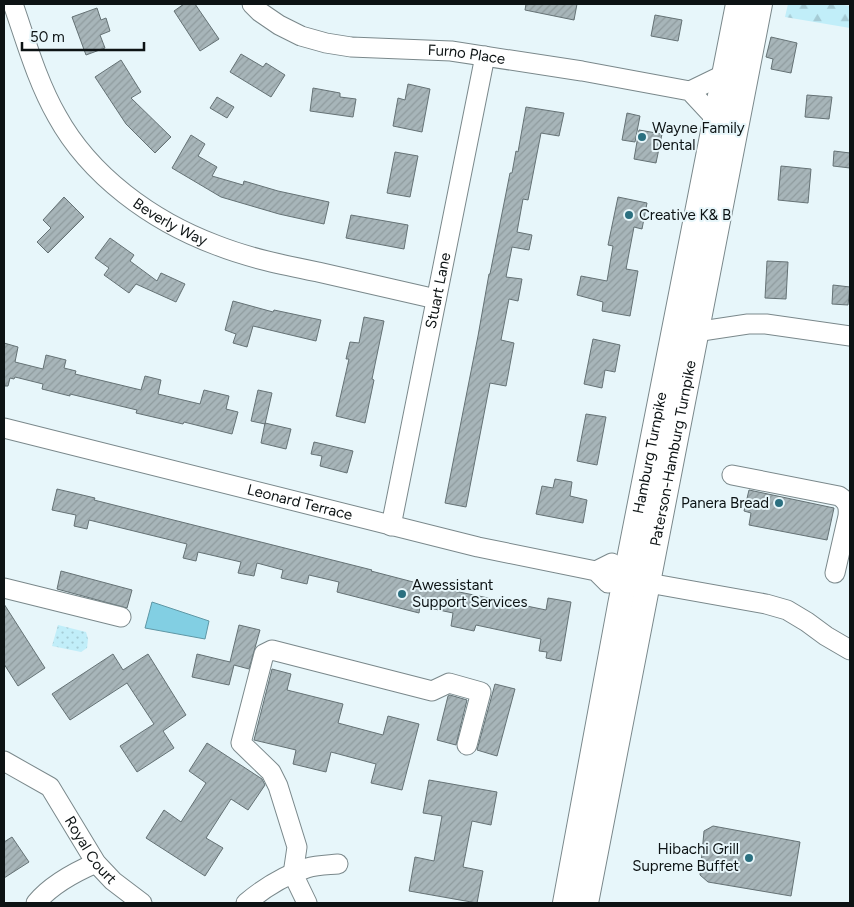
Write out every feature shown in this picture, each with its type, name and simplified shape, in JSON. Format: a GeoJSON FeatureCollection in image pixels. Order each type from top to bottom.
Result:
{"type":"FeatureCollection","features":[{"type":"Feature","properties":{"kind":"main road","name":"Hamburg Turnpike"},"geometry":{"type":"LineString","coordinates":[[565,903],[636,581],[716,118],[738,4]]}},
{"type":"Feature","properties":{"kind":"main road","name":"Paterson-Hamburg Turnpike"},"geometry":{"type":"LineString","coordinates":[[586,903],[636,581],[695,332],[760,4]]}},
{"type":"Feature","properties":{"kind":"street","name":"Beverly Way"},"geometry":{"type":"LineString","coordinates":[[13,4],[43,88],[57,117],[76,145],[99,171],[146,209],[178,228],[252,258],[436,299]]}},
{"type":"Feature","properties":{"kind":"street","name":"Furno Place"},"geometry":{"type":"LineString","coordinates":[[252,4],[279,25],[301,36],[326,43],[351,47],[451,51],[582,71],[690,91]]}},
{"type":"Feature","properties":{"kind":"street","name":"Stuart Lane"},"geometry":{"type":"LineString","coordinates":[[391,526],[485,56]]}},
{"type":"Feature","properties":{"kind":"street"},"geometry":{"type":"LineString","coordinates":[[716,118],[690,91],[725,74]]}},
{"type":"Feature","properties":{"kind":"street"},"geometry":{"type":"LineString","coordinates":[[695,332],[748,324],[766,324],[850,336]]}},
{"type":"Feature","properties":{"kind":"street","name":"Leonard Terrace"},"geometry":{"type":"LineString","coordinates":[[4,428],[478,547],[596,571],[612,563],[636,581]]}},
{"type":"Feature","properties":{"kind":"street"},"geometry":{"type":"LineString","coordinates":[[732,475],[839,496],[845,500],[848,516],[835,573]]}},
{"type":"Feature","properties":{"kind":"street"},"geometry":{"type":"LineString","coordinates":[[636,581],[766,604],[787,610],[848,642]]}},
{"type":"Feature","properties":{"kind":"street"},"geometry":{"type":"LineString","coordinates":[[4,588],[121,617]]}},
{"type":"Feature","properties":{"kind":"street"},"geometry":{"type":"LineString","coordinates":[[307,903],[293,874],[297,848],[278,786],[271,772],[241,743],[264,654],[272,650],[432,691],[450,683],[481,692],[467,745]]}},
{"type":"Feature","properties":{"kind":"street","name":"Royal Court"},"geometry":{"type":"LineString","coordinates":[[4,761],[50,787],[96,862],[113,881],[142,903]]}},
{"type":"Feature","properties":{"kind":"street"},"geometry":{"type":"LineString","coordinates":[[36,903],[58,884],[96,862]]}},
{"type":"Feature","properties":{"kind":"street"},"geometry":{"type":"LineString","coordinates":[[246,903],[281,879],[308,868],[338,864]]}},
{"type":"Feature","properties":{"kind":"green space"},"geometry":{"type":"Polygon","coordinates":[[[788,4],[837,4],[850,6],[850,28],[785,17],[788,4]]]}},
{"type":"Feature","properties":{"kind":"green space"},"geometry":{"type":"Polygon","coordinates":[[[58,625],[86,632],[88,639],[87,648],[81,652],[52,646],[58,625]]]}},
{"type":"Feature","properties":{"kind":"shaded area"},"geometry":{"type":"Polygon","coordinates":[[[152,602],[209,621],[205,639],[145,628],[152,602]]]}},
{"type":"Feature","properties":{"kind":"building"},"geometry":{"type":"Polygon","coordinates":[[[184,4],[195,4],[219,39],[200,51],[174,11],[184,4]]]}},
{"type":"Feature","properties":{"kind":"building"},"geometry":{"type":"Polygon","coordinates":[[[526,4],[577,4],[574,20],[525,10],[526,4]]]}},
{"type":"Feature","properties":{"kind":"building"},"geometry":{"type":"Polygon","coordinates":[[[97,8],[101,20],[106,18],[110,31],[100,35],[105,48],[86,55],[72,17],[97,8]]]}},
{"type":"Feature","properties":{"kind":"building"},"geometry":{"type":"Polygon","coordinates":[[[655,15],[682,20],[678,41],[651,36],[655,15]]]}},
{"type":"Feature","properties":{"kind":"building"},"geometry":{"type":"Polygon","coordinates":[[[771,37],[797,43],[791,73],[771,69],[773,59],[766,57],[771,37]]]}},
{"type":"Feature","properties":{"kind":"building"},"geometry":{"type":"Polygon","coordinates":[[[241,54],[263,67],[266,63],[285,75],[271,97],[230,72],[241,54]]]}},
{"type":"Feature","properties":{"kind":"building"},"geometry":{"type":"Polygon","coordinates":[[[121,60],[141,92],[131,98],[171,137],[155,153],[126,124],[95,77],[121,60]]]}},
{"type":"Feature","properties":{"kind":"building"},"geometry":{"type":"Polygon","coordinates":[[[408,84],[430,89],[422,132],[393,126],[398,98],[405,100],[408,84]]]}},
{"type":"Feature","properties":{"kind":"building"},"geometry":{"type":"Polygon","coordinates":[[[313,88],[340,93],[340,97],[356,99],[353,117],[310,111],[313,88]]]}},
{"type":"Feature","properties":{"kind":"building"},"geometry":{"type":"Polygon","coordinates":[[[807,95],[832,97],[829,119],[805,117],[807,95]]]}},
{"type":"Feature","properties":{"kind":"building"},"geometry":{"type":"Polygon","coordinates":[[[217,97],[234,107],[227,118],[210,108],[217,97]]]}},
{"type":"Feature","properties":{"kind":"building"},"geometry":{"type":"Polygon","coordinates":[[[526,107],[564,113],[559,136],[541,133],[528,200],[523,199],[517,232],[532,235],[529,250],[512,247],[506,277],[522,279],[518,301],[509,299],[501,340],[514,343],[506,386],[490,383],[466,507],[445,503],[489,274],[510,173],[512,173],[516,151],[518,152],[526,107]]]}},
{"type":"Feature","properties":{"kind":"building"},"geometry":{"type":"Polygon","coordinates":[[[627,113],[640,116],[635,142],[622,140],[627,113]]]}},
{"type":"Feature","properties":{"kind":"building","name":"Wayne Family Dental"},"geometry":{"type":"Polygon","coordinates":[[[639,130],[662,134],[656,163],[634,159],[639,130]]]}},
{"type":"Feature","properties":{"kind":"building"},"geometry":{"type":"Polygon","coordinates":[[[191,135],[205,144],[198,156],[217,167],[212,176],[243,185],[244,181],[278,191],[329,202],[324,224],[279,214],[221,197],[172,168],[191,135]]]}},
{"type":"Feature","properties":{"kind":"building"},"geometry":{"type":"Polygon","coordinates":[[[834,151],[850,153],[850,168],[833,166],[834,151]]]}},
{"type":"Feature","properties":{"kind":"building"},"geometry":{"type":"Polygon","coordinates":[[[395,152],[418,156],[410,197],[387,193],[395,152]]]}},
{"type":"Feature","properties":{"kind":"building"},"geometry":{"type":"Polygon","coordinates":[[[781,166],[811,169],[808,203],[778,200],[781,166]]]}},
{"type":"Feature","properties":{"kind":"building"},"geometry":{"type":"Polygon","coordinates":[[[64,197],[84,217],[48,253],[37,242],[51,228],[43,220],[64,197]]]}},
{"type":"Feature","properties":{"kind":"building"},"geometry":{"type":"Polygon","coordinates":[[[618,197],[647,203],[642,229],[634,227],[626,269],[638,271],[630,316],[602,311],[603,302],[577,295],[581,276],[607,281],[613,246],[608,245],[618,197]]]}},
{"type":"Feature","properties":{"kind":"building"},"geometry":{"type":"Polygon","coordinates":[[[351,215],[408,225],[404,249],[346,238],[351,215]]]}},
{"type":"Feature","properties":{"kind":"building"},"geometry":{"type":"Polygon","coordinates":[[[110,238],[134,255],[130,261],[157,281],[161,273],[185,284],[176,302],[136,284],[129,293],[104,275],[109,268],[95,258],[110,238]]]}},
{"type":"Feature","properties":{"kind":"building"},"geometry":{"type":"Polygon","coordinates":[[[767,261],[788,262],[786,299],[765,298],[767,261]]]}},
{"type":"Feature","properties":{"kind":"building"},"geometry":{"type":"Polygon","coordinates":[[[833,285],[850,287],[848,305],[832,304],[833,285]]]}},
{"type":"Feature","properties":{"kind":"building"},"geometry":{"type":"Polygon","coordinates":[[[233,301],[273,312],[274,310],[321,320],[316,341],[253,326],[247,347],[233,343],[236,334],[225,330],[233,301]]]}},
{"type":"Feature","properties":{"kind":"building"},"geometry":{"type":"Polygon","coordinates":[[[364,317],[384,321],[365,423],[336,416],[349,359],[346,359],[350,342],[359,343],[364,317]]]}},
{"type":"Feature","properties":{"kind":"building"},"geometry":{"type":"Polygon","coordinates":[[[593,339],[620,345],[615,372],[605,370],[602,388],[584,384],[593,339]]]}},
{"type":"Feature","properties":{"kind":"building"},"geometry":{"type":"Polygon","coordinates":[[[4,343],[18,347],[15,362],[43,369],[46,355],[66,360],[64,368],[76,371],[75,374],[141,390],[145,376],[161,380],[158,394],[200,404],[204,390],[229,396],[226,409],[238,412],[232,434],[136,413],[137,410],[42,389],[43,384],[15,377],[14,379],[10,378],[8,386],[4,386],[4,343]]]}},
{"type":"Feature","properties":{"kind":"building"},"geometry":{"type":"Polygon","coordinates":[[[258,390],[272,393],[265,424],[251,421],[258,390]]]}},
{"type":"Feature","properties":{"kind":"building"},"geometry":{"type":"Polygon","coordinates":[[[586,414],[606,417],[597,465],[577,461],[586,414]]]}},
{"type":"Feature","properties":{"kind":"building"},"geometry":{"type":"Polygon","coordinates":[[[265,423],[291,429],[286,449],[261,443],[265,423]]]}},
{"type":"Feature","properties":{"kind":"building"},"geometry":{"type":"Polygon","coordinates":[[[314,442],[353,451],[347,473],[320,466],[322,456],[311,454],[314,442]]]}},
{"type":"Feature","properties":{"kind":"building"},"geometry":{"type":"Polygon","coordinates":[[[555,479],[572,482],[570,496],[587,500],[583,523],[536,514],[542,486],[553,488],[555,479]]]}},
{"type":"Feature","properties":{"kind":"building"},"geometry":{"type":"Polygon","coordinates":[[[57,489],[440,589],[546,610],[548,598],[571,602],[561,661],[546,658],[547,652],[539,651],[541,639],[476,625],[474,631],[451,626],[453,613],[420,606],[419,613],[337,592],[339,582],[309,575],[307,584],[281,578],[283,570],[257,563],[254,576],[238,573],[241,562],[198,552],[196,561],[183,558],[187,544],[89,520],[87,529],[74,526],[76,515],[52,510],[57,489]]]}},
{"type":"Feature","properties":{"kind":"building"},"geometry":{"type":"Polygon","coordinates":[[[749,490],[834,508],[827,540],[749,525],[751,513],[744,511],[749,490]]]}},
{"type":"Feature","properties":{"kind":"building"},"geometry":{"type":"Polygon","coordinates":[[[61,571],[132,590],[127,608],[57,589],[61,571]]]}},
{"type":"Feature","properties":{"kind":"building"},"geometry":{"type":"Polygon","coordinates":[[[4,604],[45,668],[18,686],[4,664],[4,604]]]}},
{"type":"Feature","properties":{"kind":"building"},"geometry":{"type":"Polygon","coordinates":[[[239,625],[260,630],[249,669],[234,665],[229,685],[192,677],[197,654],[230,662],[239,625]]]}},
{"type":"Feature","properties":{"kind":"building"},"geometry":{"type":"Polygon","coordinates":[[[113,654],[123,670],[148,654],[186,715],[163,731],[174,748],[137,772],[120,746],[154,724],[127,683],[70,720],[52,694],[113,654]]]}},
{"type":"Feature","properties":{"kind":"building"},"geometry":{"type":"Polygon","coordinates":[[[272,669],[291,674],[287,690],[343,704],[338,723],[383,735],[388,716],[419,724],[402,790],[371,783],[376,764],[331,752],[326,772],[293,764],[296,750],[254,740],[272,669]]]}},
{"type":"Feature","properties":{"kind":"building"},"geometry":{"type":"Polygon","coordinates":[[[495,684],[515,689],[497,756],[477,750],[495,684]]]}},
{"type":"Feature","properties":{"kind":"building"},"geometry":{"type":"Polygon","coordinates":[[[448,696],[467,700],[456,745],[437,740],[448,696]]]}},
{"type":"Feature","properties":{"kind":"building"},"geometry":{"type":"Polygon","coordinates":[[[207,743],[262,779],[265,785],[248,810],[231,799],[206,838],[223,848],[205,876],[146,838],[164,810],[181,822],[206,783],[189,771],[207,743]]]}},
{"type":"Feature","properties":{"kind":"building"},"geometry":{"type":"Polygon","coordinates":[[[429,780],[497,792],[491,825],[472,821],[463,867],[483,871],[477,903],[409,891],[415,857],[434,861],[442,816],[423,813],[429,780]]]}},
{"type":"Feature","properties":{"kind":"building","name":"Hibachi Grill Supreme Buffet"},"geometry":{"type":"Polygon","coordinates":[[[713,826],[800,842],[791,896],[708,882],[700,875],[704,831],[713,826]]]}},
{"type":"Feature","properties":{"kind":"building"},"geometry":{"type":"Polygon","coordinates":[[[12,837],[29,862],[4,878],[4,842],[12,837]]]}},
{"type":"Feature","properties":{"kind":"place","name":"Wayne Family Dental"},"geometry":{"type":"Point","coordinates":[642,137]}},
{"type":"Feature","properties":{"kind":"place","name":"Creative K& B"},"geometry":{"type":"Point","coordinates":[629,215]}},
{"type":"Feature","properties":{"kind":"place","name":"Panera Bread"},"geometry":{"type":"Point","coordinates":[779,503]}},
{"type":"Feature","properties":{"kind":"place","name":"Awessistant Support Services"},"geometry":{"type":"Point","coordinates":[402,594]}},
{"type":"Feature","properties":{"kind":"place","name":"Hibachi Grill Supreme Buffet"},"geometry":{"type":"Point","coordinates":[749,858]}}]}
